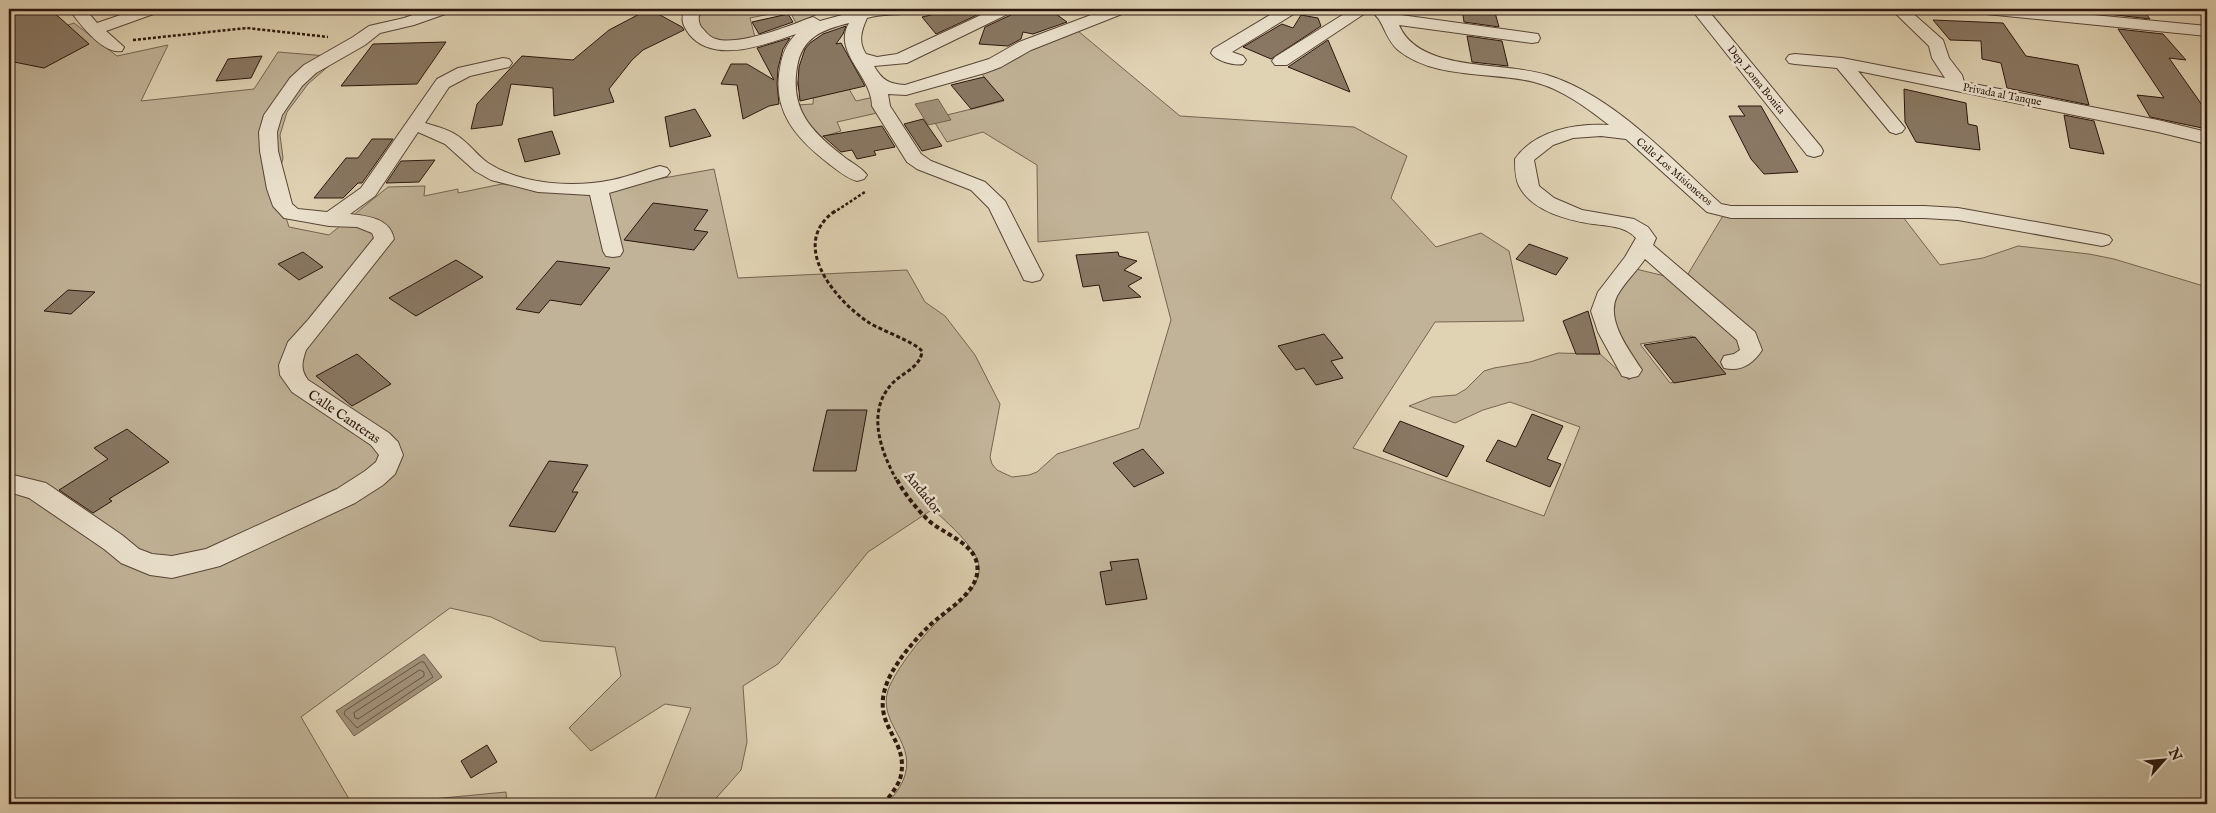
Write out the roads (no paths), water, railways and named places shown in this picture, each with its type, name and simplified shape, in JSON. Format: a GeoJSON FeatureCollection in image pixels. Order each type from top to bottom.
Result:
{"type":"FeatureCollection","features":[{"type":"Feature","properties":{"kind":"street"},"geometry":{"type":"LineString","coordinates":[[77,9],[94,30],[116,47]]}},
{"type":"Feature","properties":{"kind":"street"},"geometry":{"type":"LineString","coordinates":[[94,30],[154,9]]}},
{"type":"Feature","properties":{"kind":"street","name":"Calle Canteras"},"geometry":{"type":"LineString","coordinates":[[9,483],[37,490],[113,542],[130,556],[150,564],[172,567],[211,559],[346,496],[374,478],[386,467],[391,455],[389,448],[380,439],[300,386],[292,375],[290,365],[296,347],[316,325],[384,238],[383,232],[378,227],[363,222],[329,220],[291,214],[283,206],[277,190],[268,132],[273,115],[296,82],[310,69],[408,9]]}},
{"type":"Feature","properties":{"kind":"street"},"geometry":{"type":"LineString","coordinates":[[367,35],[445,9]]}},
{"type":"Feature","properties":{"kind":"street"},"geometry":{"type":"LineString","coordinates":[[693,9],[690,16],[692,28],[705,41],[714,44],[732,44],[768,37],[809,24],[840,9]]}},
{"type":"Feature","properties":{"kind":"street"},"geometry":{"type":"LineString","coordinates":[[857,175],[835,161],[806,132],[789,107],[786,92],[790,58],[796,43],[816,29],[879,9],[908,9]]}},
{"type":"Feature","properties":{"kind":"street"},"geometry":{"type":"LineString","coordinates":[[861,58],[877,62],[901,59],[1006,9]]}},
{"type":"Feature","properties":{"kind":"street"},"geometry":{"type":"LineString","coordinates":[[878,90],[906,90],[979,69],[995,63],[1025,46],[1121,9]]}},
{"type":"Feature","properties":{"kind":"street"},"geometry":{"type":"LineString","coordinates":[[1237,60],[1219,53],[1291,9]]}},
{"type":"Feature","properties":{"kind":"street"},"geometry":{"type":"LineString","coordinates":[[1281,62],[1363,9]]}},
{"type":"Feature","properties":{"kind":"street","name":"Dep. Loma Bonita"},"geometry":{"type":"LineString","coordinates":[[1699,9],[1814,151]]}},
{"type":"Feature","properties":{"kind":"street"},"geometry":{"type":"LineString","coordinates":[[1899,9],[1938,44],[1941,58],[1953,76],[1956,86]]}},
{"type":"Feature","properties":{"kind":"street"},"geometry":{"type":"LineString","coordinates":[[1986,9],[2207,31]]}},
{"type":"Feature","properties":{"kind":"street"},"geometry":{"type":"LineString","coordinates":[[1383,12],[1398,20],[1532,38]]}},
{"type":"Feature","properties":{"kind":"street","name":"Calle Los Misioneros"},"geometry":{"type":"LineString","coordinates":[[1383,12],[1393,36],[1403,46],[1419,56],[1454,66],[1515,72],[1550,81],[1589,103],[1630,134],[1714,208],[1731,212],[1924,212],[1958,214],[2102,240]]}},
{"type":"Feature","properties":{"kind":"street"},"geometry":{"type":"LineString","coordinates":[[861,15],[854,28],[852,41],[855,50],[878,90],[881,106],[914,158],[924,165],[959,177],[978,186],[998,204],[1032,275]]}},
{"type":"Feature","properties":{"kind":"street","name":"Privada al Tanque"},"geometry":{"type":"LineString","coordinates":[[1795,60],[1842,63],[2158,126],[2207,138]]}},
{"type":"Feature","properties":{"kind":"street"},"geometry":{"type":"LineString","coordinates":[[329,220],[368,192],[443,83],[453,76],[478,67],[502,62]]}},
{"type":"Feature","properties":{"kind":"street"},"geometry":{"type":"LineString","coordinates":[[1842,63],[1896,128]]}},
{"type":"Feature","properties":{"kind":"street"},"geometry":{"type":"LineString","coordinates":[[413,125],[452,140],[484,170],[517,182],[563,188],[598,188],[660,172]]}},
{"type":"Feature","properties":{"kind":"street"},"geometry":{"type":"LineString","coordinates":[[1630,134],[1611,130],[1583,131],[1547,140],[1530,152],[1524,159],[1530,188],[1542,198],[1580,216],[1628,225],[1637,229],[1646,238],[1630,266],[1606,295],[1602,311],[1609,331],[1630,370]]}},
{"type":"Feature","properties":{"kind":"street"},"geometry":{"type":"LineString","coordinates":[[598,188],[613,251]]}},
{"type":"Feature","properties":{"kind":"street"},"geometry":{"type":"LineString","coordinates":[[1642,246],[1748,337],[1751,350],[1747,356],[1732,362]]}},
{"type":"Feature","properties":{"kind":"water"},"geometry":{"type":"Polygon","coordinates":[[[938,99],[951,120],[928,125],[915,104],[938,99]]]}},
{"type":"Feature","properties":{"kind":"water"},"geometry":{"type":"Polygon","coordinates":[[[424,654],[442,677],[354,736],[336,711],[424,654]]]}}]}
